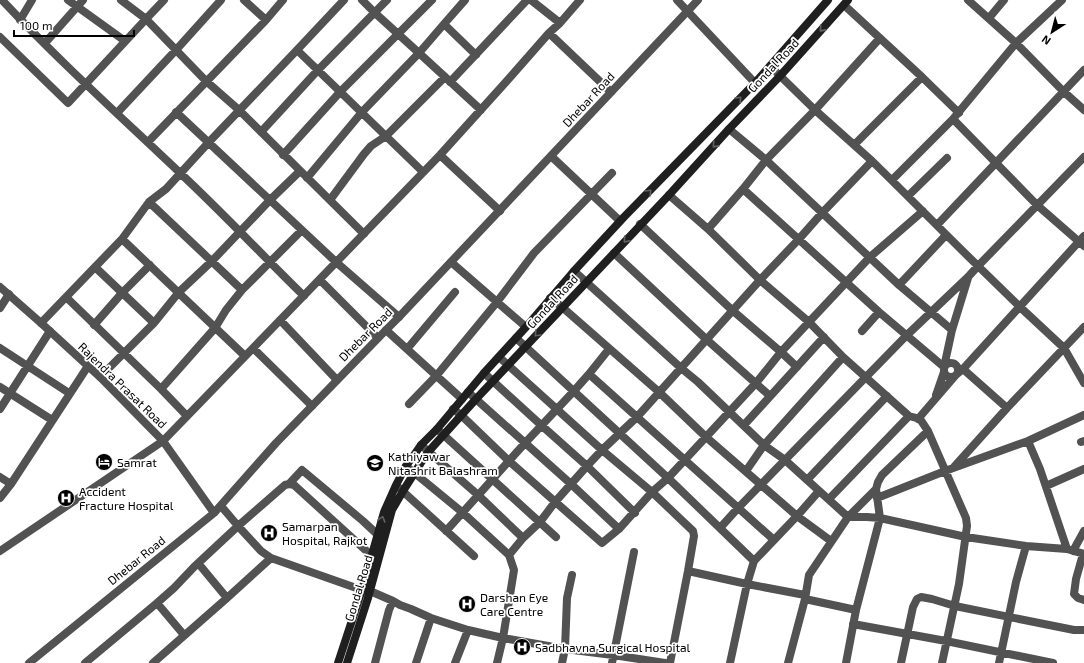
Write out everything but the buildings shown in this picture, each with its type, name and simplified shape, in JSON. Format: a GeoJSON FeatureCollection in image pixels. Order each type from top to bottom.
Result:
{"type":"FeatureCollection","features":[{"type":"Feature","properties":{"kind":"main road","name":"Gondal Road"},"geometry":{"type":"LineString","coordinates":[[338,663],[366,591],[372,556],[384,512],[406,466],[421,445],[437,429],[574,271],[620,221],[755,83],[828,0]]}},
{"type":"Feature","properties":{"kind":"main road","name":"Gondal Road"},"geometry":{"type":"LineString","coordinates":[[347,663],[366,591],[392,510],[414,472],[429,451],[493,380],[780,76],[846,2]]}},
{"type":"Feature","properties":{"kind":"street"},"geometry":{"type":"LineString","coordinates":[[2,0],[20,20],[180,173],[304,296]]}},
{"type":"Feature","properties":{"kind":"street"},"geometry":{"type":"LineString","coordinates":[[20,20],[32,0]]}},
{"type":"Feature","properties":{"kind":"street"},"geometry":{"type":"LineString","coordinates":[[68,0],[80,3],[125,41]]}},
{"type":"Feature","properties":{"kind":"street"},"geometry":{"type":"LineString","coordinates":[[121,0],[146,19],[206,81],[239,110],[364,234]]}},
{"type":"Feature","properties":{"kind":"street"},"geometry":{"type":"LineString","coordinates":[[0,37],[68,103],[164,0]]}},
{"type":"Feature","properties":{"kind":"street"},"geometry":{"type":"LineString","coordinates":[[117,113],[221,0]]}},
{"type":"Feature","properties":{"kind":"street"},"geometry":{"type":"LineString","coordinates":[[244,0],[266,20]]}},
{"type":"Feature","properties":{"kind":"street"},"geometry":{"type":"LineString","coordinates":[[148,142],[266,20],[283,0]]}},
{"type":"Feature","properties":{"kind":"street"},"geometry":{"type":"LineString","coordinates":[[41,323],[122,239],[149,202],[166,189],[208,142],[344,0]]}},
{"type":"Feature","properties":{"kind":"street"},"geometry":{"type":"LineString","coordinates":[[362,0],[374,13],[481,110]]}},
{"type":"Feature","properties":{"kind":"street"},"geometry":{"type":"LineString","coordinates":[[261,132],[318,70],[388,0]]}},
{"type":"Feature","properties":{"kind":"street"},"geometry":{"type":"LineString","coordinates":[[283,155],[340,92],[432,0]]}},
{"type":"Feature","properties":{"kind":"street"},"geometry":{"type":"LineString","coordinates":[[307,178],[362,112],[419,53],[465,0]]}},
{"type":"Feature","properties":{"kind":"street"},"geometry":{"type":"LineString","coordinates":[[330,200],[371,146],[386,136],[476,55],[527,0]]}},
{"type":"Feature","properties":{"kind":"street"},"geometry":{"type":"LineString","coordinates":[[531,0],[560,23]]}},
{"type":"Feature","properties":{"kind":"street"},"geometry":{"type":"LineString","coordinates":[[0,551],[163,441],[440,155],[549,33],[560,23],[579,0]]}},
{"type":"Feature","properties":{"kind":"street"},"geometry":{"type":"LineString","coordinates":[[677,0],[755,83]]}},
{"type":"Feature","properties":{"kind":"street","name":"Dhebar Road"},"geometry":{"type":"LineString","coordinates":[[29,663],[214,513],[276,443],[500,211],[698,0]]}},
{"type":"Feature","properties":{"kind":"street"},"geometry":{"type":"LineString","coordinates":[[968,0],[1016,43],[1063,91],[1084,110]]}},
{"type":"Feature","properties":{"kind":"street"},"geometry":{"type":"LineString","coordinates":[[989,18],[1004,0]]}},
{"type":"Feature","properties":{"kind":"street"},"geometry":{"type":"LineString","coordinates":[[892,180],[956,116],[1016,43],[1062,0]]}},
{"type":"Feature","properties":{"kind":"street"},"geometry":{"type":"LineString","coordinates":[[846,2],[880,38],[922,77],[996,162],[1037,205],[1082,241],[918,419]]}},
{"type":"Feature","properties":{"kind":"street"},"geometry":{"type":"LineString","coordinates":[[45,44],[80,3]]}},
{"type":"Feature","properties":{"kind":"street"},"geometry":{"type":"LineString","coordinates":[[444,24],[476,55]]}},
{"type":"Feature","properties":{"kind":"street"},"geometry":{"type":"LineString","coordinates":[[549,33],[611,92]]}},
{"type":"Feature","properties":{"kind":"street"},"geometry":{"type":"LineString","coordinates":[[708,229],[766,160],[815,110],[880,38]]}},
{"type":"Feature","properties":{"kind":"street"},"geometry":{"type":"LineString","coordinates":[[297,50],[423,172]]}},
{"type":"Feature","properties":{"kind":"street"},"geometry":{"type":"LineString","coordinates":[[770,66],[815,110],[892,180],[946,235],[1064,348],[1084,383]]}},
{"type":"Feature","properties":{"kind":"street"},"geometry":{"type":"LineString","coordinates":[[936,225],[1084,70]]}},
{"type":"Feature","properties":{"kind":"street"},"geometry":{"type":"LineString","coordinates":[[854,145],[922,77]]}},
{"type":"Feature","properties":{"kind":"street"},"geometry":{"type":"LineString","coordinates":[[176,112],[336,262],[399,317]]}},
{"type":"Feature","properties":{"kind":"street"},"geometry":{"type":"LineString","coordinates":[[729,129],[766,160],[899,285],[952,330]]}},
{"type":"Feature","properties":{"kind":"street"},"geometry":{"type":"LineString","coordinates":[[440,155],[500,211]]}},
{"type":"Feature","properties":{"kind":"street"},"geometry":{"type":"LineString","coordinates":[[551,156],[620,221]]}},
{"type":"Feature","properties":{"kind":"street"},"geometry":{"type":"LineString","coordinates":[[720,528],[906,336],[968,277],[1084,157]]}},
{"type":"Feature","properties":{"kind":"street"},"geometry":{"type":"LineString","coordinates":[[908,196],[947,158]]}},
{"type":"Feature","properties":{"kind":"street"},"geometry":{"type":"LineString","coordinates":[[509,555],[523,538],[540,522],[555,502],[587,466],[637,417],[732,310],[872,161]]}},
{"type":"Feature","properties":{"kind":"street"},"geometry":{"type":"LineString","coordinates":[[100,377],[154,323],[179,292],[212,261],[300,171]]}},
{"type":"Feature","properties":{"kind":"street"},"geometry":{"type":"LineString","coordinates":[[409,404],[437,375],[497,302],[534,253],[612,173]]}},
{"type":"Feature","properties":{"kind":"street"},"geometry":{"type":"LineString","coordinates":[[743,189],[944,369],[949,377],[959,373]]}},
{"type":"Feature","properties":{"kind":"street"},"geometry":{"type":"LineString","coordinates":[[669,195],[708,229],[760,280],[809,322],[843,357],[909,416],[918,419],[928,431],[949,469],[966,518],[966,533],[954,606],[942,663]]}},
{"type":"Feature","properties":{"kind":"street"},"geometry":{"type":"LineString","coordinates":[[149,202],[242,290]]}},
{"type":"Feature","properties":{"kind":"street"},"geometry":{"type":"LineString","coordinates":[[453,409],[509,461],[602,543],[620,529],[652,492],[668,478],[756,383],[781,352],[870,258],[923,211]]}},
{"type":"Feature","properties":{"kind":"street"},"geometry":{"type":"LineString","coordinates":[[640,224],[732,310],[781,352],[796,367]]}},
{"type":"Feature","properties":{"kind":"street"},"geometry":{"type":"LineString","coordinates":[[161,389],[215,328],[226,310],[242,290],[302,230]]}},
{"type":"Feature","properties":{"kind":"street"},"geometry":{"type":"LineString","coordinates":[[899,285],[946,235]]}},
{"type":"Feature","properties":{"kind":"street"},"geometry":{"type":"LineString","coordinates":[[122,239],[245,356]]}},
{"type":"Feature","properties":{"kind":"street"},"geometry":{"type":"LineString","coordinates":[[614,253],[706,339],[770,396]]}},
{"type":"Feature","properties":{"kind":"street"},"geometry":{"type":"LineString","coordinates":[[451,262],[526,327]]}},
{"type":"Feature","properties":{"kind":"street"},"geometry":{"type":"LineString","coordinates":[[94,325],[150,265]]}},
{"type":"Feature","properties":{"kind":"street"},"geometry":{"type":"LineString","coordinates":[[95,268],[154,323]]}},
{"type":"Feature","properties":{"kind":"street"},"geometry":{"type":"LineString","coordinates":[[574,271],[587,281],[698,382],[764,445],[785,460],[848,517],[880,518],[966,533],[1026,546],[1070,550],[1084,554],[1076,579],[1074,594],[1078,598],[1084,600]]}},
{"type":"Feature","properties":{"kind":"street"},"geometry":{"type":"LineString","coordinates":[[935,400],[944,369],[952,330],[968,277]]}},
{"type":"Feature","properties":{"kind":"street"},"geometry":{"type":"LineString","coordinates":[[320,280],[378,338]]}},
{"type":"Feature","properties":{"kind":"street","name":"Rajendra Prasat Road"},"geometry":{"type":"LineString","coordinates":[[0,287],[100,377],[163,441],[214,513]]}},
{"type":"Feature","properties":{"kind":"street"},"geometry":{"type":"LineString","coordinates":[[408,349],[455,292]]}},
{"type":"Feature","properties":{"kind":"street"},"geometry":{"type":"LineString","coordinates":[[0,308],[9,294]]}},
{"type":"Feature","properties":{"kind":"street"},"geometry":{"type":"LineString","coordinates":[[66,298],[187,416]]}},
{"type":"Feature","properties":{"kind":"street"},"geometry":{"type":"LineString","coordinates":[[550,298],[797,516],[831,541]]}},
{"type":"Feature","properties":{"kind":"street"},"geometry":{"type":"LineString","coordinates":[[862,331],[879,312]]}},
{"type":"Feature","properties":{"kind":"street"},"geometry":{"type":"LineString","coordinates":[[280,320],[337,380]]}},
{"type":"Feature","properties":{"kind":"street"},"geometry":{"type":"LineString","coordinates":[[949,469],[1084,327]]}},
{"type":"Feature","properties":{"kind":"street"},"geometry":{"type":"LineString","coordinates":[[386,330],[462,399]]}},
{"type":"Feature","properties":{"kind":"street"},"geometry":{"type":"LineString","coordinates":[[0,409],[50,331]]}},
{"type":"Feature","properties":{"kind":"street"},"geometry":{"type":"LineString","coordinates":[[744,425],[824,337]]}},
{"type":"Feature","properties":{"kind":"street"},"geometry":{"type":"LineString","coordinates":[[516,338],[668,478],[754,561]]}},
{"type":"Feature","properties":{"kind":"street"},"geometry":{"type":"LineString","coordinates":[[0,348],[70,393]]}},
{"type":"Feature","properties":{"kind":"street"},"geometry":{"type":"LineString","coordinates":[[253,348],[312,406]]}},
{"type":"Feature","properties":{"kind":"street"},"geometry":{"type":"LineString","coordinates":[[446,531],[524,443],[573,392],[609,349]]}},
{"type":"Feature","properties":{"kind":"street"},"geometry":{"type":"LineString","coordinates":[[499,357],[602,450],[652,492],[693,531],[694,536],[688,571],[670,663]]}},
{"type":"Feature","properties":{"kind":"street"},"geometry":{"type":"LineString","coordinates":[[746,470],[764,445],[843,357]]}},
{"type":"Feature","properties":{"kind":"street"},"geometry":{"type":"LineString","coordinates":[[944,369],[949,363],[954,363],[958,367],[959,373],[1007,408]]}},
{"type":"Feature","properties":{"kind":"street"},"geometry":{"type":"LineString","coordinates":[[0,498],[11,484],[88,366]]}},
{"type":"Feature","properties":{"kind":"street"},"geometry":{"type":"LineString","coordinates":[[484,373],[587,466],[635,513]]}},
{"type":"Feature","properties":{"kind":"street"},"geometry":{"type":"LineString","coordinates":[[589,374],[774,540]]}},
{"type":"Feature","properties":{"kind":"street"},"geometry":{"type":"LineString","coordinates":[[0,387],[52,420]]}},
{"type":"Feature","properties":{"kind":"street"},"geometry":{"type":"LineString","coordinates":[[468,392],[620,529]]}},
{"type":"Feature","properties":{"kind":"street"},"geometry":{"type":"LineString","coordinates":[[807,480],[887,396]]}},
{"type":"Feature","properties":{"kind":"street"},"geometry":{"type":"LineString","coordinates":[[788,663],[805,597],[809,575],[848,517],[876,493],[1028,441],[1084,415]]}},
{"type":"Feature","properties":{"kind":"street"},"geometry":{"type":"LineString","coordinates":[[829,500],[909,416]]}},
{"type":"Feature","properties":{"kind":"street"},"geometry":{"type":"LineString","coordinates":[[437,429],[556,537]]}},
{"type":"Feature","properties":{"kind":"street"},"geometry":{"type":"LineString","coordinates":[[846,663],[856,610],[880,518],[876,493],[878,482],[882,475],[928,431]]}},
{"type":"Feature","properties":{"kind":"street"},"geometry":{"type":"LineString","coordinates":[[1028,441],[1070,550]]}},
{"type":"Feature","properties":{"kind":"street"},"geometry":{"type":"LineString","coordinates":[[421,445],[478,495],[523,538]]}},
{"type":"Feature","properties":{"kind":"street"},"geometry":{"type":"LineString","coordinates":[[406,466],[462,512],[509,555],[514,570],[503,638],[497,663]]}},
{"type":"Feature","properties":{"kind":"street"},"geometry":{"type":"LineString","coordinates":[[1046,486],[1084,468]]}},
{"type":"Feature","properties":{"kind":"street"},"geometry":{"type":"LineString","coordinates":[[85,663],[174,588],[198,563],[238,526],[284,485],[289,484],[302,470],[378,535]]}},
{"type":"Feature","properties":{"kind":"street"},"geometry":{"type":"LineString","coordinates":[[0,477],[11,484]]}},
{"type":"Feature","properties":{"kind":"street"},"geometry":{"type":"LineString","coordinates":[[289,484],[294,485],[372,556]]}},
{"type":"Feature","properties":{"kind":"street"},"geometry":{"type":"LineString","coordinates":[[396,485],[474,556]]}},
{"type":"Feature","properties":{"kind":"street"},"geometry":{"type":"LineString","coordinates":[[730,663],[747,584],[754,561],[819,491]]}},
{"type":"Feature","properties":{"kind":"street"},"geometry":{"type":"LineString","coordinates":[[221,506],[261,551],[271,558],[393,601],[400,606],[431,618],[468,630],[503,638],[613,659],[665,663]]}},
{"type":"Feature","properties":{"kind":"street"},"geometry":{"type":"LineString","coordinates":[[1070,550],[1084,530]]}},
{"type":"Feature","properties":{"kind":"street"},"geometry":{"type":"LineString","coordinates":[[999,663],[1016,582],[1026,546]]}},
{"type":"Feature","properties":{"kind":"street"},"geometry":{"type":"LineString","coordinates":[[613,659],[634,552]]}},
{"type":"Feature","properties":{"kind":"street"},"geometry":{"type":"LineString","coordinates":[[152,663],[271,558]]}},
{"type":"Feature","properties":{"kind":"street"},"geometry":{"type":"LineString","coordinates":[[198,563],[227,598]]}},
{"type":"Feature","properties":{"kind":"street"},"geometry":{"type":"LineString","coordinates":[[688,571],[856,610]]}},
{"type":"Feature","properties":{"kind":"street"},"geometry":{"type":"LineString","coordinates":[[562,663],[565,649],[567,598],[572,575]]}},
{"type":"Feature","properties":{"kind":"street"},"geometry":{"type":"LineString","coordinates":[[901,663],[913,607],[917,599],[921,597],[954,606],[1008,617],[1074,630],[1084,630]]}},
{"type":"Feature","properties":{"kind":"street"},"geometry":{"type":"LineString","coordinates":[[375,663],[389,610],[393,601]]}},
{"type":"Feature","properties":{"kind":"street"},"geometry":{"type":"LineString","coordinates":[[157,603],[184,635]]}},
{"type":"Feature","properties":{"kind":"street"},"geometry":{"type":"LineString","coordinates":[[416,663],[431,618]]}},
{"type":"Feature","properties":{"kind":"street"},"geometry":{"type":"LineString","coordinates":[[853,624],[1053,663]]}},
{"type":"Feature","properties":{"kind":"street"},"geometry":{"type":"LineString","coordinates":[[455,663],[468,630]]}},
{"type":"Feature","properties":{"kind":"place","name":"Samrat"},"geometry":{"type":"Point","coordinates":[104,462]}},
{"type":"Feature","properties":{"kind":"place","name":"Kathiyawar Nitashrit Balashram"},"geometry":{"type":"Point","coordinates":[375,463]}},
{"type":"Feature","properties":{"kind":"place","name":"Accident Fracture Hospital"},"geometry":{"type":"Point","coordinates":[66,498]}},
{"type":"Feature","properties":{"kind":"place","name":"Samarpan Hospital, Rajkot"},"geometry":{"type":"Point","coordinates":[269,533]}},
{"type":"Feature","properties":{"kind":"place","name":"Darshan Eye Care Centre"},"geometry":{"type":"Point","coordinates":[467,604]}},
{"type":"Feature","properties":{"kind":"place","name":"Sadbhavna Surgical Hospital"},"geometry":{"type":"Point","coordinates":[522,647]}}]}
